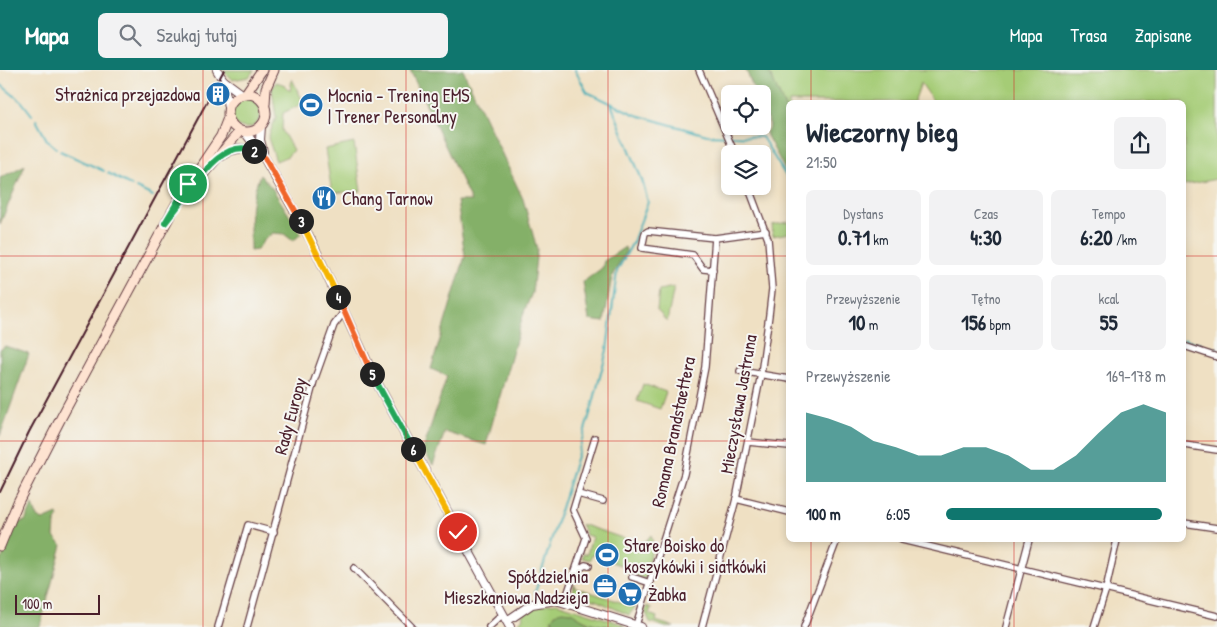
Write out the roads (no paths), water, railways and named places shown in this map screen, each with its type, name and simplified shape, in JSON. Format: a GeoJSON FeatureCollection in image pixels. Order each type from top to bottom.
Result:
{"type":"FeatureCollection","features":[{"type":"Feature","properties":{"kind":"main road"},"geometry":{"type":"LineString","coordinates":[[244,94],[262,70]]}},
{"type":"Feature","properties":{"kind":"main road"},"geometry":{"type":"LineString","coordinates":[[228,118],[234,128],[242,131],[256,130],[261,126],[266,116],[266,88],[274,70]]}},
{"type":"Feature","properties":{"kind":"main road"},"geometry":{"type":"LineString","coordinates":[[0,546],[31,476],[165,223],[184,190],[221,136],[228,118],[228,107],[235,97],[244,94],[257,96],[265,104]]}},
{"type":"Feature","properties":{"kind":"main road"},"geometry":{"type":"LineString","coordinates":[[165,223],[200,177],[242,131]]}},
{"type":"Feature","properties":{"kind":"street"},"geometry":{"type":"LineString","coordinates":[[217,70],[223,80],[228,107]]}},
{"type":"Feature","properties":{"kind":"street"},"geometry":{"type":"LineString","coordinates":[[699,70],[731,145]]}},
{"type":"Feature","properties":{"kind":"street"},"geometry":{"type":"LineString","coordinates":[[223,80],[244,94]]}},
{"type":"Feature","properties":{"kind":"street"},"geometry":{"type":"LineString","coordinates":[[261,126],[260,140],[265,158]]}},
{"type":"Feature","properties":{"kind":"street"},"geometry":{"type":"LineString","coordinates":[[242,131],[265,158],[314,245],[380,388],[507,621]]}},
{"type":"Feature","properties":{"kind":"street"},"geometry":{"type":"LineString","coordinates":[[214,163],[229,151],[240,148],[253,150],[265,158]]}},
{"type":"Feature","properties":{"kind":"street","name":"Mieczysława Jastruna"},"geometry":{"type":"LineString","coordinates":[[702,627],[736,499],[748,442],[761,374],[772,289],[766,231],[752,195]]}},
{"type":"Feature","properties":{"kind":"street"},"geometry":{"type":"LineString","coordinates":[[713,270],[702,270],[693,255],[642,248],[644,236],[648,231],[716,238],[766,231]]}},
{"type":"Feature","properties":{"kind":"street","name":"Romana Brandstaettera"},"geometry":{"type":"LineString","coordinates":[[639,626],[684,474],[705,367],[716,238]]}},
{"type":"Feature","properties":{"kind":"street","name":"Rady Europy"},"geometry":{"type":"LineString","coordinates":[[247,627],[314,381],[334,325],[344,312]]}},
{"type":"Feature","properties":{"kind":"street"},"geometry":{"type":"LineString","coordinates":[[1186,347],[1217,357]]}},
{"type":"Feature","properties":{"kind":"street"},"geometry":{"type":"LineString","coordinates":[[740,371],[786,378]]}},
{"type":"Feature","properties":{"kind":"street"},"geometry":{"type":"LineString","coordinates":[[565,601],[586,538],[574,515],[578,494],[595,438]]}},
{"type":"Feature","properties":{"kind":"street"},"geometry":{"type":"LineString","coordinates":[[748,442],[786,446]]}},
{"type":"Feature","properties":{"kind":"street"},"geometry":{"type":"LineString","coordinates":[[1186,445],[1217,450]]}},
{"type":"Feature","properties":{"kind":"street"},"geometry":{"type":"LineString","coordinates":[[578,494],[603,501]]}},
{"type":"Feature","properties":{"kind":"street"},"geometry":{"type":"LineString","coordinates":[[736,499],[786,511]]}},
{"type":"Feature","properties":{"kind":"street"},"geometry":{"type":"LineString","coordinates":[[1186,523],[1217,528]]}},
{"type":"Feature","properties":{"kind":"street"},"geometry":{"type":"LineString","coordinates":[[218,627],[248,525],[274,532]]}},
{"type":"Feature","properties":{"kind":"street"},"geometry":{"type":"LineString","coordinates":[[804,627],[836,542]]}},
{"type":"Feature","properties":{"kind":"street"},"geometry":{"type":"LineString","coordinates":[[910,542],[1217,616]]}},
{"type":"Feature","properties":{"kind":"street"},"geometry":{"type":"LineString","coordinates":[[1006,627],[1028,542]]}},
{"type":"Feature","properties":{"kind":"street"},"geometry":{"type":"LineString","coordinates":[[1094,627],[1106,589],[1117,542]]}},
{"type":"Feature","properties":{"kind":"street"},"geometry":{"type":"LineString","coordinates":[[574,573],[589,565],[578,562]]}},
{"type":"Feature","properties":{"kind":"street"},"geometry":{"type":"LineString","coordinates":[[354,568],[412,627]]}},
{"type":"Feature","properties":{"kind":"street"},"geometry":{"type":"LineString","coordinates":[[631,578],[650,584]]}},
{"type":"Feature","properties":{"kind":"street"},"geometry":{"type":"LineString","coordinates":[[489,627],[507,621],[534,603],[550,600],[565,601],[639,626]]}},
{"type":"Feature","properties":{"kind":"waterway"},"geometry":{"type":"LineString","coordinates":[[575,70],[587,92],[636,115],[707,135],[762,137],[786,176]]}},
{"type":"Feature","properties":{"kind":"waterway"},"geometry":{"type":"LineString","coordinates":[[0,84],[22,102],[32,115]]}},
{"type":"Feature","properties":{"kind":"waterway"},"geometry":{"type":"LineString","coordinates":[[535,593],[592,407],[607,350],[617,271],[633,242],[648,202],[642,180],[611,104]]}},
{"type":"Feature","properties":{"kind":"waterway"},"geometry":{"type":"LineString","coordinates":[[36,120],[47,140],[56,148]]}},
{"type":"Feature","properties":{"kind":"waterway"},"geometry":{"type":"LineString","coordinates":[[60,151],[104,171]]}},
{"type":"Feature","properties":{"kind":"waterway"},"geometry":{"type":"LineString","coordinates":[[108,173],[132,186]]}},
{"type":"Feature","properties":{"kind":"waterway"},"geometry":{"type":"LineString","coordinates":[[136,188],[153,196]]}},
{"type":"Feature","properties":{"kind":"waterway"},"geometry":{"type":"LineString","coordinates":[[1186,340],[1201,344]]}},
{"type":"Feature","properties":{"kind":"waterway"},"geometry":{"type":"LineString","coordinates":[[1211,347],[1217,349]]}},
{"type":"Feature","properties":{"kind":"railway"},"geometry":{"type":"LineString","coordinates":[[0,492],[29,432],[224,70]]}},
{"type":"Feature","properties":{"kind":"place","name":"Strażnica przejazdowa"},"geometry":{"type":"Point","coordinates":[218,94]}},
{"type":"Feature","properties":{"kind":"place","name":"Mocnia - Trening EMS | Trener Personalny"},"geometry":{"type":"Point","coordinates":[311,105]}},
{"type":"Feature","properties":{"kind":"place","name":"Chang Tarnow"},"geometry":{"type":"Point","coordinates":[324,198]}},
{"type":"Feature","properties":{"kind":"place","name":"Stare Boisko do koszykówki i siatkówki"},"geometry":{"type":"Point","coordinates":[607,555]}},
{"type":"Feature","properties":{"kind":"place","name":"Spółdzielnia Mieszkaniowa Nadzieja"},"geometry":{"type":"Point","coordinates":[605,586]}},
{"type":"Feature","properties":{"kind":"place","name":"Żabka"},"geometry":{"type":"Point","coordinates":[630,594]}}]}
